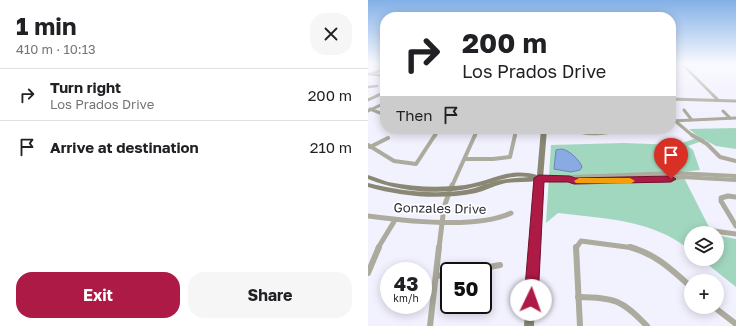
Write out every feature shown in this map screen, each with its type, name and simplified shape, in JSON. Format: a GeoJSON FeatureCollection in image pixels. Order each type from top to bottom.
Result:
{"type":"FeatureCollection","features":[{"type":"Feature","properties":{"kind":"street"},"geometry":{"type":"LineString","coordinates":[[697,79],[718,100]]}},
{"type":"Feature","properties":{"kind":"street"},"geometry":{"type":"LineString","coordinates":[[368,87],[377,86]]}},
{"type":"Feature","properties":{"kind":"street"},"geometry":{"type":"LineString","coordinates":[[368,100],[380,94]]}},
{"type":"Feature","properties":{"kind":"street"},"geometry":{"type":"LineString","coordinates":[[676,99],[736,101]]}},
{"type":"Feature","properties":{"kind":"street"},"geometry":{"type":"LineString","coordinates":[[369,110],[380,105]]}},
{"type":"Feature","properties":{"kind":"street"},"geometry":{"type":"LineString","coordinates":[[369,110],[380,113]]}},
{"type":"Feature","properties":{"kind":"street"},"geometry":{"type":"LineString","coordinates":[[684,110],[691,119]]}},
{"type":"Feature","properties":{"kind":"street"},"geometry":{"type":"LineString","coordinates":[[723,111],[730,118]]}},
{"type":"Feature","properties":{"kind":"street"},"geometry":{"type":"LineString","coordinates":[[676,121],[736,118]]}},
{"type":"Feature","properties":{"kind":"street"},"geometry":{"type":"LineString","coordinates":[[676,124],[707,144],[720,157],[736,161]]}},
{"type":"Feature","properties":{"kind":"street"},"geometry":{"type":"LineString","coordinates":[[369,146],[394,161],[416,164],[436,134]]}},
{"type":"Feature","properties":{"kind":"street"},"geometry":{"type":"LineString","coordinates":[[430,326],[444,222],[444,207],[476,134]]}},
{"type":"Feature","properties":{"kind":"street"},"geometry":{"type":"LineString","coordinates":[[465,159],[493,159],[510,157],[515,134]]}},
{"type":"Feature","properties":{"kind":"street"},"geometry":{"type":"LineString","coordinates":[[529,326],[543,134]]}},
{"type":"Feature","properties":{"kind":"street"},"geometry":{"type":"LineString","coordinates":[[369,146],[388,138]]}},
{"type":"Feature","properties":{"kind":"street"},"geometry":{"type":"LineString","coordinates":[[570,179],[573,177],[618,176],[654,173],[716,174],[736,176]]}},
{"type":"Feature","properties":{"kind":"street"},"geometry":{"type":"LineString","coordinates":[[368,177],[393,185],[450,191]]}},
{"type":"Feature","properties":{"kind":"street"},"geometry":{"type":"LineString","coordinates":[[368,186],[384,190],[450,191],[477,190],[507,180],[529,181],[539,178],[570,179],[574,181],[661,181],[689,178],[736,180]]}},
{"type":"Feature","properties":{"kind":"street"},"geometry":{"type":"LineString","coordinates":[[736,197],[728,196],[721,198],[721,201],[736,226]]}},
{"type":"Feature","properties":{"kind":"street","name":"Gonzales Drive"},"geometry":{"type":"LineString","coordinates":[[368,216],[395,220],[444,222],[492,220],[511,214]]}},
{"type":"Feature","properties":{"kind":"street"},"geometry":{"type":"LineString","coordinates":[[368,273],[379,246],[395,220]]}},
{"type":"Feature","properties":{"kind":"street"},"geometry":{"type":"LineString","coordinates":[[724,232],[736,234]]}},
{"type":"Feature","properties":{"kind":"street"},"geometry":{"type":"LineString","coordinates":[[580,326],[575,251],[579,243],[586,240],[630,247],[647,252],[667,265],[684,281]]}},
{"type":"Feature","properties":{"kind":"street"},"geometry":{"type":"LineString","coordinates":[[492,266],[500,265]]}},
{"type":"Feature","properties":{"kind":"street"},"geometry":{"type":"LineString","coordinates":[[578,297],[612,298],[622,302],[631,308],[647,326]]}},
{"type":"Feature","properties":{"kind":"street"},"geometry":{"type":"LineString","coordinates":[[723,314],[736,324]]}},
{"type":"Feature","properties":{"kind":"green space"},"geometry":{"type":"Polygon","coordinates":[[[736,128],[736,149],[716,146],[705,140],[688,146],[693,150],[700,170],[681,172],[708,226],[684,226],[684,246],[661,232],[645,226],[611,219],[558,213],[546,223],[551,145],[624,143],[677,145],[699,137],[689,129],[736,128]]]}},
{"type":"Feature","properties":{"kind":"green space"},"geometry":{"type":"Polygon","coordinates":[[[724,236],[736,239],[736,287],[724,277],[724,274],[720,274],[710,266],[724,266],[724,236]]]}},
{"type":"Feature","properties":{"kind":"water"},"geometry":{"type":"Polygon","coordinates":[[[564,149],[576,158],[582,167],[580,170],[571,172],[554,169],[556,150],[564,149]]]}},
{"type":"Feature","properties":{"kind":"slow traffic"},"geometry":{"type":"LineString","coordinates":[[579,181],[630,181]]}},
{"type":"Feature","properties":{"kind":"route"},"geometry":{"type":"LineString","coordinates":[[531,300],[539,178],[570,179],[574,181],[661,181],[671,179]]}}]}
